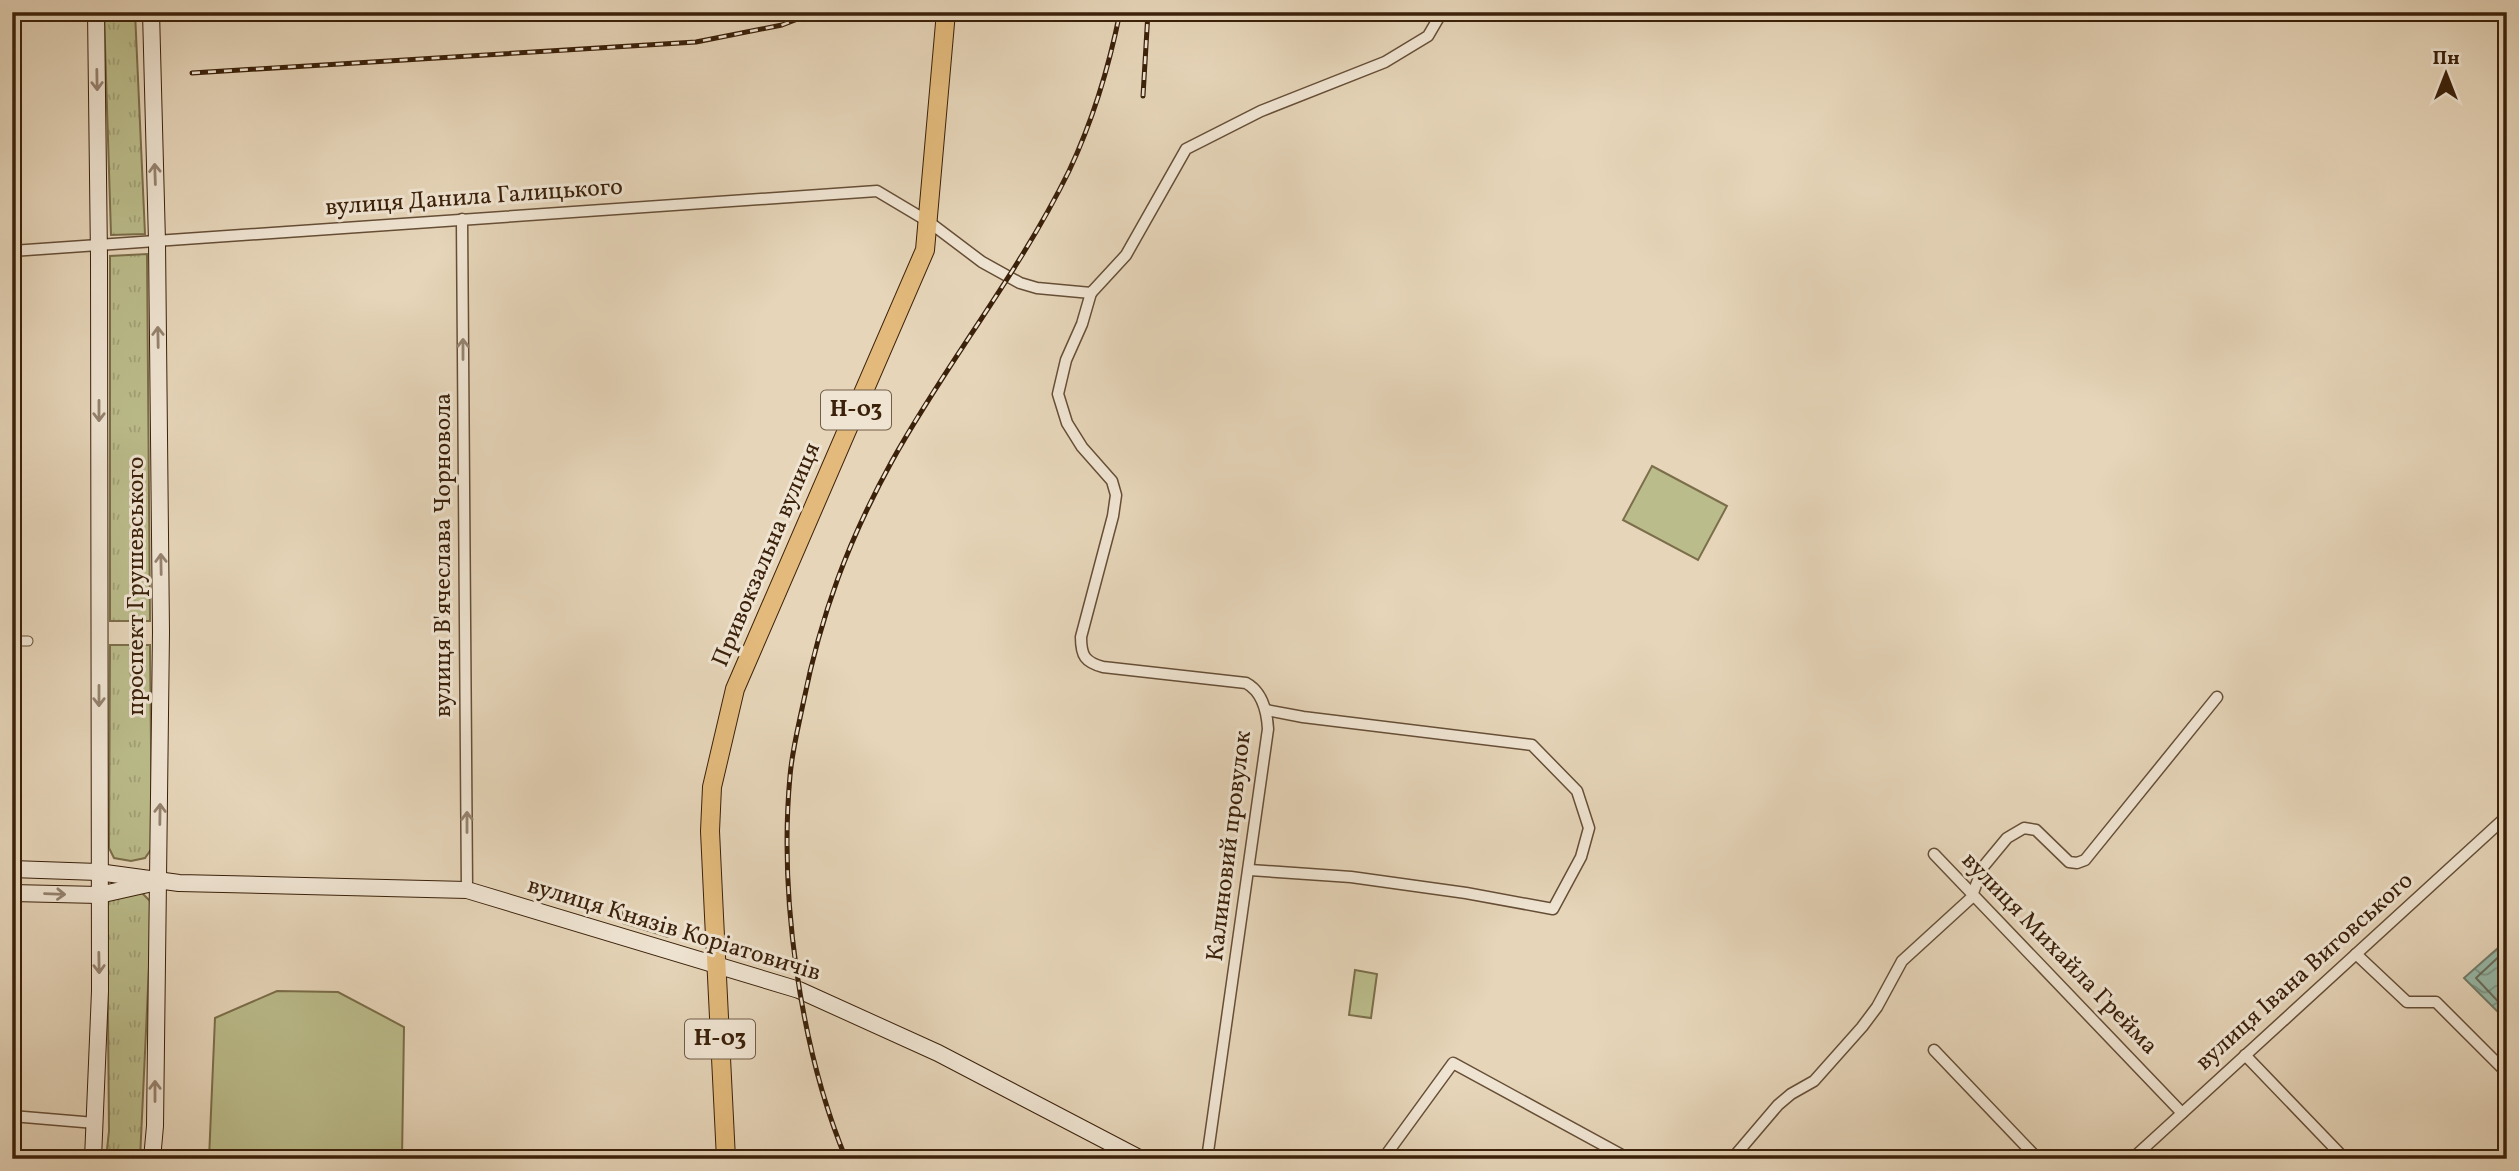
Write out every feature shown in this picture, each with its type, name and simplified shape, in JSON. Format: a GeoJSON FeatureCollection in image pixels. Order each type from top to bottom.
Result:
{"type":"FeatureCollection","features":[{"type":"Feature","properties":{"kind":"main road","name":"проспект Грушевського"},"geometry":{"type":"LineString","coordinates":[[93,1159],[100,991],[96,12]]}},
{"type":"Feature","properties":{"kind":"main road","name":"проспект Грушевського"},"geometry":{"type":"LineString","coordinates":[[150,12],[157,242],[161,632],[155,1126],[152,1159]]}},
{"type":"Feature","properties":{"kind":"main road","name":"Привокзальна вулиця"},"geometry":{"type":"LineString","coordinates":[[716,963],[710,831],[712,787],[735,689],[925,250],[946,12]]}},
{"type":"Feature","properties":{"kind":"main road","name":"вулиця Князів Коріатовичів"},"geometry":{"type":"LineString","coordinates":[[12,869],[98,872],[158,882],[467,890],[799,990],[938,1054],[1141,1159]]}},
{"type":"Feature","properties":{"kind":"main road","name":"вулиця Князів Коріатовичів"},"geometry":{"type":"LineString","coordinates":[[12,893],[99,895],[158,882]]}},
{"type":"Feature","properties":{"kind":"main road","name":"Н-03"},"geometry":{"type":"LineString","coordinates":[[716,963],[726,1159]]}},
{"type":"Feature","properties":{"kind":"street"},"geometry":{"type":"LineString","coordinates":[[1091,293],[1126,256],[1186,149],[1261,111],[1385,62],[1429,36],[1442,12]]}},
{"type":"Feature","properties":{"kind":"street","name":"вулиця Данила Галицького"},"geometry":{"type":"LineString","coordinates":[[12,251],[877,191],[929,222],[982,262],[1020,283],[1037,288],[1091,293]]}},
{"type":"Feature","properties":{"kind":"street","name":"вулиця В'ячеслава Чорновола"},"geometry":{"type":"LineString","coordinates":[[462,219],[467,890]]}},
{"type":"Feature","properties":{"kind":"street","name":"Калиновий провулок"},"geometry":{"type":"LineString","coordinates":[[1091,293],[1082,324],[1066,360],[1058,394],[1067,423],[1082,447],[1112,481],[1116,495],[1082,637],[1082,653],[1089,663],[1103,667],[1246,683],[1254,688],[1266,710],[1268,729],[1250,870],[1206,1159]]}},
{"type":"Feature","properties":{"kind":"street"},"geometry":{"type":"LineString","coordinates":[[12,641],[28,641]]}},
{"type":"Feature","properties":{"kind":"street"},"geometry":{"type":"LineString","coordinates":[[1732,1159],[1778,1105],[1814,1081],[1839,1054],[1877,1007],[1902,961],[1973,895],[1978,876],[2007,838],[2024,828],[2030,828],[2042,834],[2068,862],[2077,863],[2087,858],[2217,697]]}},
{"type":"Feature","properties":{"kind":"street"},"geometry":{"type":"LineString","coordinates":[[1250,870],[1351,877],[1466,893],[1553,909],[1581,857],[1589,828],[1577,791],[1532,745],[1266,710]]}},
{"type":"Feature","properties":{"kind":"street","name":"вулиця Івана Виговського"},"geometry":{"type":"LineString","coordinates":[[2132,1159],[2507,816]]}},
{"type":"Feature","properties":{"kind":"street","name":"вулиця Михайла Грейма"},"geometry":{"type":"LineString","coordinates":[[1934,854],[2182,1113]]}},
{"type":"Feature","properties":{"kind":"street"},"geometry":{"type":"LineString","coordinates":[[2356,954],[2407,1002],[2436,1002],[2507,1073]]}},
{"type":"Feature","properties":{"kind":"street"},"geometry":{"type":"LineString","coordinates":[[1934,1050],[2038,1159]]}},
{"type":"Feature","properties":{"kind":"street"},"geometry":{"type":"LineString","coordinates":[[2245,1055],[2345,1159]]}},
{"type":"Feature","properties":{"kind":"street"},"geometry":{"type":"LineString","coordinates":[[1382,1159],[1453,1063],[1629,1159]]}},
{"type":"Feature","properties":{"kind":"street"},"geometry":{"type":"LineString","coordinates":[[12,1115],[95,1123]]}},
{"type":"Feature","properties":{"kind":"green space"},"geometry":{"type":"Polygon","coordinates":[[[104,12],[135,12],[145,234],[111,235],[104,12]]]}},
{"type":"Feature","properties":{"kind":"green space"},"geometry":{"type":"Polygon","coordinates":[[[147,254],[150,621],[110,621],[110,256],[147,254]]]}},
{"type":"Feature","properties":{"kind":"green space"},"geometry":{"type":"Polygon","coordinates":[[[1652,466],[1727,506],[1698,560],[1623,520],[1652,466]]]}},
{"type":"Feature","properties":{"kind":"green space"},"geometry":{"type":"Polygon","coordinates":[[[110,645],[150,645],[152,848],[145,858],[131,861],[114,858],[109,848],[110,645]]]}},
{"type":"Feature","properties":{"kind":"green space"},"geometry":{"type":"Polygon","coordinates":[[[116,893],[142,893],[152,903],[140,1159],[106,1159],[109,1131],[107,901],[116,893]]]}},
{"type":"Feature","properties":{"kind":"green space"},"geometry":{"type":"Polygon","coordinates":[[[623,912],[676,928],[677,932],[675,936],[668,937],[623,923],[623,912]]]}},
{"type":"Feature","properties":{"kind":"green space"},"geometry":{"type":"Polygon","coordinates":[[[1355,970],[1377,974],[1371,1018],[1349,1015],[1355,970]]]}},
{"type":"Feature","properties":{"kind":"green space"},"geometry":{"type":"Polygon","coordinates":[[[277,991],[338,992],[404,1027],[402,1159],[209,1159],[215,1018],[277,991]]]}},
{"type":"Feature","properties":{"kind":"water"},"geometry":{"type":"Polygon","coordinates":[[[2507,940],[2507,1021],[2464,978],[2507,940]]]}},
{"type":"Feature","properties":{"kind":"railway"},"geometry":{"type":"LineString","coordinates":[[192,73],[696,42],[782,25],[816,12]]}},
{"type":"Feature","properties":{"kind":"railway"},"geometry":{"type":"LineString","coordinates":[[846,1159],[816,1069],[805,1021],[791,921],[787,822],[790,776],[810,671],[827,609],[849,549],[876,491],[913,424],[1028,245],[1069,171],[1099,93],[1120,12]]}},
{"type":"Feature","properties":{"kind":"railway"},"geometry":{"type":"LineString","coordinates":[[1143,96],[1148,12]]}},
{"type":"Feature","properties":{"kind":"railway"},"geometry":{"type":"LineString","coordinates":[[2483,12],[2507,21]]}}]}
